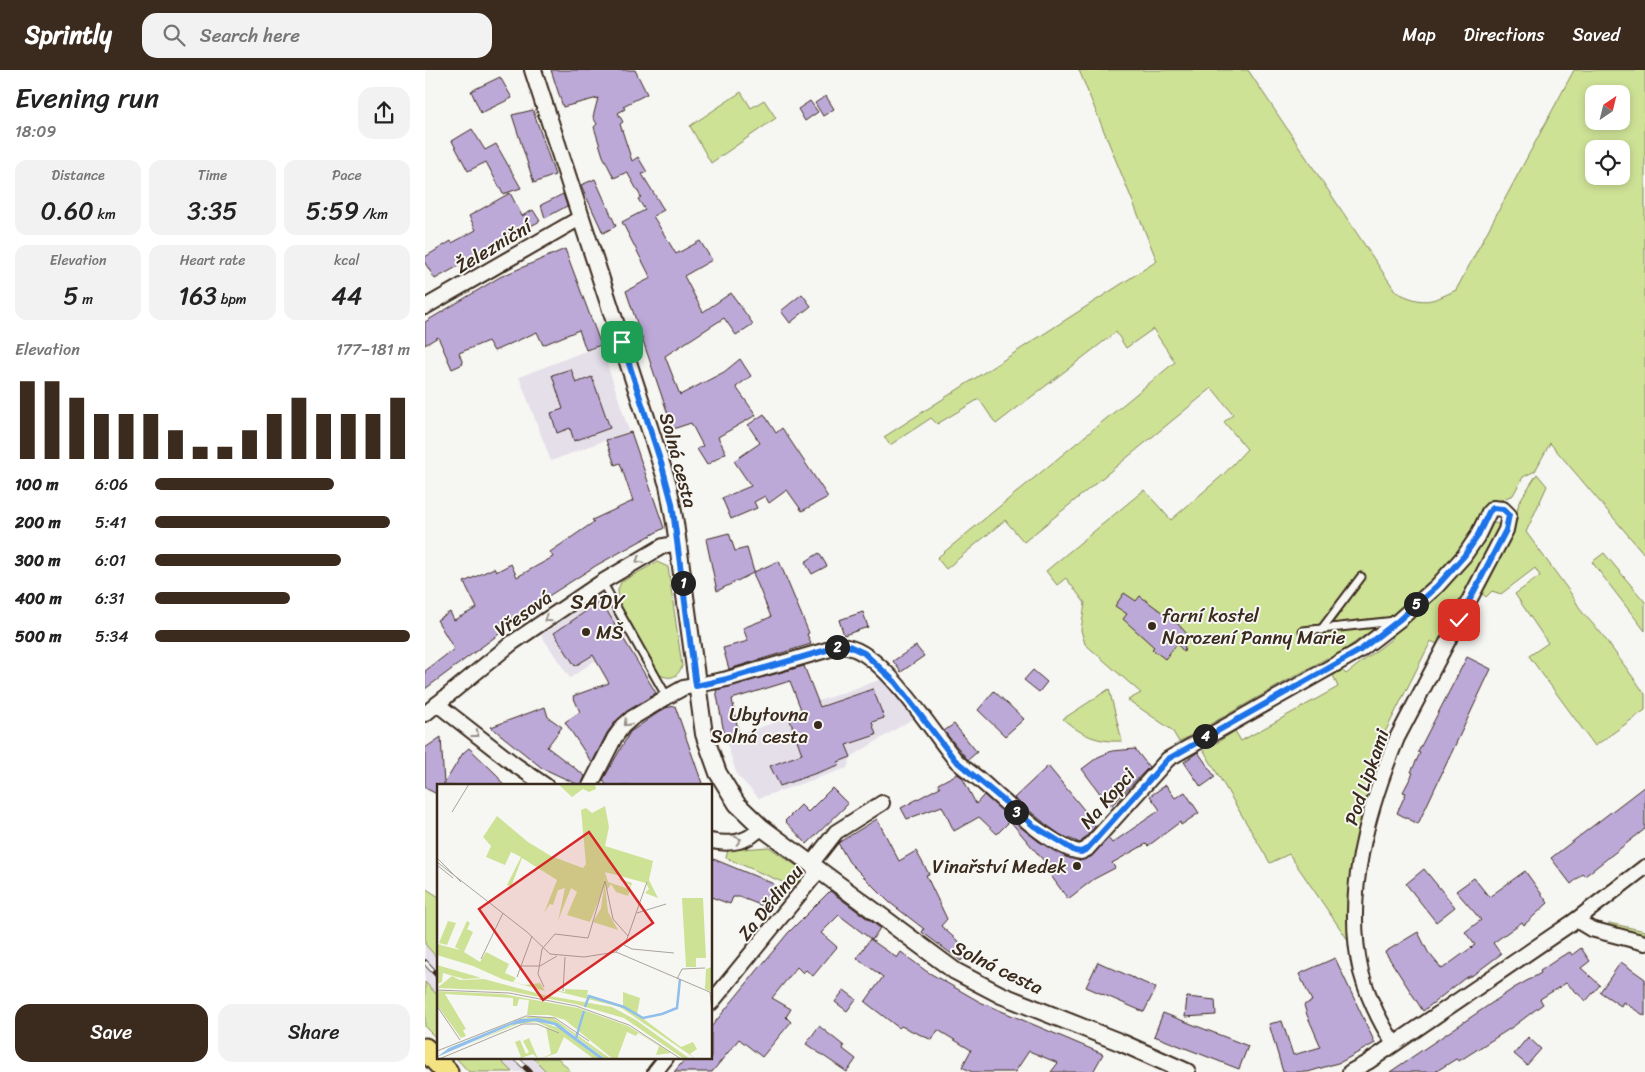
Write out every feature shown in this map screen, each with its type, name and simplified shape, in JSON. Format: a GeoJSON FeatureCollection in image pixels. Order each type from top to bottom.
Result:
{"type":"FeatureCollection","features":[{"type":"Feature","properties":{"kind":"main road"},"geometry":{"type":"LineString","coordinates":[[425,1049],[447,1072]]}},
{"type":"Feature","properties":{"kind":"street","name":"Solná cesta"},"geometry":{"type":"LineString","coordinates":[[533,70],[662,466],[672,503],[704,734],[715,768],[737,804],[761,827],[940,961],[970,980],[1187,1072]]}},
{"type":"Feature","properties":{"kind":"street","name":"Železniční"},"geometry":{"type":"LineString","coordinates":[[425,308],[580,218]]}},
{"type":"Feature","properties":{"kind":"street","name":"Na Kopci"},"geometry":{"type":"LineString","coordinates":[[696,686],[727,679],[837,647],[856,648],[895,682],[955,760],[1034,826],[1063,845],[1081,852],[1087,849],[1168,759],[1359,651],[1399,620],[1437,586],[1464,556],[1491,510],[1498,507],[1506,510]]}},
{"type":"Feature","properties":{"kind":"street","name":"Pod Lipkami"},"geometry":{"type":"LineString","coordinates":[[1394,1044],[1369,996],[1358,950],[1357,888],[1365,839],[1383,774],[1397,738],[1506,530],[1509,517],[1506,510]]}},
{"type":"Feature","properties":{"kind":"street","name":"Vřesová"},"geometry":{"type":"LineString","coordinates":[[425,714],[512,643],[601,582],[663,546],[677,543]]}},
{"type":"Feature","properties":{"kind":"street"},"geometry":{"type":"LineString","coordinates":[[591,784],[615,737],[631,718],[683,688],[696,686]]}},
{"type":"Feature","properties":{"kind":"street"},"geometry":{"type":"LineString","coordinates":[[437,704],[513,764],[544,784]]}},
{"type":"Feature","properties":{"kind":"street"},"geometry":{"type":"LineString","coordinates":[[815,867],[836,832],[882,803]]}},
{"type":"Feature","properties":{"kind":"street"},"geometry":{"type":"LineString","coordinates":[[713,840],[734,842],[755,834],[761,827]]}},
{"type":"Feature","properties":{"kind":"street","name":"Za Dědinou"},"geometry":{"type":"LineString","coordinates":[[713,1000],[815,867]]}},
{"type":"Feature","properties":{"kind":"street"},"geometry":{"type":"LineString","coordinates":[[1350,1072],[1576,920],[1645,867]]}},
{"type":"Feature","properties":{"kind":"street"},"geometry":{"type":"LineString","coordinates":[[1576,920],[1591,929],[1645,943]]}},
{"type":"Feature","properties":{"kind":"street"},"geometry":{"type":"LineString","coordinates":[[655,1072],[664,1060]]}},
{"type":"Feature","properties":{"kind":"lane"},"geometry":{"type":"LineString","coordinates":[[1321,630],[1361,577]]}},
{"type":"Feature","properties":{"kind":"lane"},"geometry":{"type":"LineString","coordinates":[[601,582],[667,697]]}},
{"type":"Feature","properties":{"kind":"lane"},"geometry":{"type":"LineString","coordinates":[[1303,631],[1399,620]]}},
{"type":"Feature","properties":{"kind":"shaded area"},"geometry":{"type":"Polygon","coordinates":[[[601,345],[629,431],[551,461],[519,377],[601,345]]]}},
{"type":"Feature","properties":{"kind":"shaded area"},"geometry":{"type":"Polygon","coordinates":[[[601,594],[628,637],[570,678],[541,635],[601,594]]]}},
{"type":"Feature","properties":{"kind":"shaded area"},"geometry":{"type":"Polygon","coordinates":[[[885,678],[917,716],[851,757],[847,768],[759,798],[737,775],[725,738],[777,722],[776,716],[885,678]]]}},
{"type":"Feature","properties":{"kind":"shaded area"},"geometry":{"type":"Polygon","coordinates":[[[425,944],[437,958],[437,995],[425,982],[425,944]]]}},
{"type":"Feature","properties":{"kind":"shaded area"},"geometry":{"type":"Polygon","coordinates":[[[500,1060],[535,1060],[547,1072],[512,1072],[500,1060]]]}},
{"type":"Feature","properties":{"kind":"green space"},"geometry":{"type":"Polygon","coordinates":[[[1079,70],[1248,70],[1396,292],[1413,299],[1426,301],[1439,298],[1456,290],[1574,70],[1645,70],[1645,555],[1550,443],[1535,471],[1523,477],[1513,495],[1491,504],[1477,529],[1433,585],[1331,660],[1327,658],[1179,742],[1172,730],[1128,700],[1141,693],[1085,644],[1081,630],[1085,603],[1066,578],[1057,585],[1046,571],[1144,490],[1171,520],[1224,474],[1247,449],[1224,422],[1233,414],[1212,388],[1024,542],[1005,520],[946,569],[937,558],[1175,362],[1153,329],[1126,348],[1116,332],[996,424],[979,399],[937,424],[931,418],[890,445],[884,437],[1157,261],[1079,70]]]}},
{"type":"Feature","properties":{"kind":"green space"},"geometry":{"type":"Polygon","coordinates":[[[741,92],[751,108],[764,100],[776,118],[711,163],[690,126],[741,92]]]}},
{"type":"Feature","properties":{"kind":"green space"},"geometry":{"type":"Polygon","coordinates":[[[1537,474],[1547,486],[1526,532],[1572,595],[1582,612],[1601,633],[1645,694],[1645,710],[1595,746],[1529,656],[1548,643],[1515,594],[1540,576],[1535,568],[1501,594],[1492,591],[1486,597],[1479,591],[1515,522],[1519,502],[1537,474]]]}},
{"type":"Feature","properties":{"kind":"green space"},"geometry":{"type":"Polygon","coordinates":[[[1491,523],[1496,523],[1501,527],[1439,645],[1431,641],[1370,762],[1378,766],[1372,788],[1351,939],[1348,940],[1289,854],[1270,863],[1204,751],[1235,731],[1241,741],[1338,687],[1333,675],[1342,670],[1346,674],[1393,638],[1391,633],[1491,523]]]}},
{"type":"Feature","properties":{"kind":"green space"},"geometry":{"type":"Polygon","coordinates":[[[1604,553],[1645,602],[1645,631],[1592,562],[1604,553]]]}},
{"type":"Feature","properties":{"kind":"green space"},"geometry":{"type":"Polygon","coordinates":[[[657,562],[668,567],[682,666],[676,675],[671,677],[660,675],[619,603],[618,590],[621,582],[657,562]]]}},
{"type":"Feature","properties":{"kind":"green space"},"geometry":{"type":"Polygon","coordinates":[[[1109,689],[1122,741],[1091,737],[1077,730],[1063,719],[1109,689]]]}},
{"type":"Feature","properties":{"kind":"green space"},"geometry":{"type":"Polygon","coordinates":[[[769,847],[801,869],[803,878],[800,887],[794,887],[726,858],[728,850],[769,847]]]}},
{"type":"Feature","properties":{"kind":"green space"},"geometry":{"type":"Polygon","coordinates":[[[425,888],[437,896],[437,958],[425,944],[425,888]]]}},
{"type":"Feature","properties":{"kind":"green space"},"geometry":{"type":"Polygon","coordinates":[[[1609,923],[1645,931],[1645,937],[1607,927],[1609,923]]]}},
{"type":"Feature","properties":{"kind":"green space"},"geometry":{"type":"Polygon","coordinates":[[[425,982],[437,995],[437,1039],[425,1027],[425,982]]]}},
{"type":"Feature","properties":{"kind":"green space"},"geometry":{"type":"Polygon","coordinates":[[[458,1060],[500,1060],[512,1072],[469,1072],[458,1060]]]}},
{"type":"Feature","properties":{"kind":"green space"},"geometry":{"type":"Polygon","coordinates":[[[535,1060],[560,1060],[571,1072],[547,1072],[535,1060]]]}},
{"type":"Feature","properties":{"kind":"building"},"geometry":{"type":"Polygon","coordinates":[[[551,70],[635,70],[647,94],[623,106],[625,109],[618,113],[623,122],[620,124],[632,161],[638,157],[647,172],[642,174],[664,210],[653,216],[676,254],[700,241],[712,260],[684,276],[703,312],[731,293],[753,324],[736,335],[724,318],[665,356],[680,395],[724,372],[740,359],[751,376],[736,387],[756,415],[718,437],[726,453],[707,465],[697,449],[703,446],[691,423],[673,429],[626,291],[651,278],[622,222],[645,210],[638,199],[641,197],[627,172],[614,178],[603,156],[594,127],[597,124],[593,117],[598,98],[563,107],[551,70]]]}},
{"type":"Feature","properties":{"kind":"building"},"geometry":{"type":"Polygon","coordinates":[[[500,77],[512,98],[481,113],[471,91],[500,77]]]}},
{"type":"Feature","properties":{"kind":"building"},"geometry":{"type":"Polygon","coordinates":[[[826,96],[834,109],[823,116],[815,103],[826,96]]]}},
{"type":"Feature","properties":{"kind":"building"},"geometry":{"type":"Polygon","coordinates":[[[810,101],[818,112],[805,121],[798,109],[810,101]]]}},
{"type":"Feature","properties":{"kind":"building"},"geometry":{"type":"Polygon","coordinates":[[[533,110],[555,175],[534,183],[512,115],[533,110]]]}},
{"type":"Feature","properties":{"kind":"building"},"geometry":{"type":"Polygon","coordinates":[[[472,129],[485,150],[496,144],[521,188],[503,194],[486,162],[468,171],[452,141],[472,129]]]}},
{"type":"Feature","properties":{"kind":"building"},"geometry":{"type":"Polygon","coordinates":[[[595,179],[616,226],[603,233],[581,185],[595,179]]]}},
{"type":"Feature","properties":{"kind":"building"},"geometry":{"type":"Polygon","coordinates":[[[510,193],[522,216],[533,210],[540,221],[435,279],[425,263],[425,257],[451,241],[452,243],[476,230],[469,216],[510,193]]]}},
{"type":"Feature","properties":{"kind":"building"},"geometry":{"type":"Polygon","coordinates":[[[563,194],[567,206],[545,218],[541,205],[563,194]]]}},
{"type":"Feature","properties":{"kind":"building"},"geometry":{"type":"Polygon","coordinates":[[[565,249],[601,345],[586,350],[579,330],[543,345],[537,332],[494,351],[488,341],[459,353],[463,364],[452,369],[438,337],[425,345],[425,322],[500,277],[565,249]]]}},
{"type":"Feature","properties":{"kind":"building"},"geometry":{"type":"Polygon","coordinates":[[[802,294],[811,306],[790,323],[781,311],[802,294]]]}},
{"type":"Feature","properties":{"kind":"building"},"geometry":{"type":"Polygon","coordinates":[[[571,369],[576,383],[592,377],[610,428],[574,441],[570,428],[557,433],[551,413],[563,409],[552,375],[571,369]]]}},
{"type":"Feature","properties":{"kind":"building"},"geometry":{"type":"Polygon","coordinates":[[[764,414],[776,433],[782,428],[828,497],[802,511],[787,490],[769,503],[765,496],[754,502],[757,508],[731,519],[722,498],[751,486],[734,461],[760,443],[748,425],[764,414]]]}},
{"type":"Feature","properties":{"kind":"building"},"geometry":{"type":"Polygon","coordinates":[[[631,432],[664,528],[597,565],[533,606],[534,608],[425,689],[425,671],[454,649],[437,620],[450,612],[454,620],[477,608],[464,582],[494,568],[496,572],[511,564],[517,577],[553,557],[550,552],[594,522],[592,520],[633,501],[620,463],[615,465],[606,440],[631,432]]]}},
{"type":"Feature","properties":{"kind":"building"},"geometry":{"type":"Polygon","coordinates":[[[729,533],[735,551],[747,548],[754,572],[779,561],[809,633],[807,634],[811,644],[729,669],[723,648],[748,641],[743,628],[771,617],[753,573],[717,591],[706,539],[729,533]]]}},
{"type":"Feature","properties":{"kind":"building"},"geometry":{"type":"Polygon","coordinates":[[[819,553],[827,566],[812,574],[805,562],[819,553]]]}},
{"type":"Feature","properties":{"kind":"building","name":"farní kostel Narození Panny Marie"},"geometry":{"type":"Polygon","coordinates":[[[1124,593],[1136,601],[1140,596],[1178,624],[1187,634],[1184,652],[1177,644],[1165,659],[1152,649],[1154,647],[1123,619],[1127,614],[1115,606],[1124,593]]]}},
{"type":"Feature","properties":{"kind":"building"},"geometry":{"type":"Polygon","coordinates":[[[601,601],[656,693],[617,720],[607,733],[592,763],[565,722],[580,712],[573,696],[609,683],[593,655],[575,666],[554,633],[601,601]]]}},
{"type":"Feature","properties":{"kind":"building"},"geometry":{"type":"Polygon","coordinates":[[[863,612],[868,627],[844,635],[839,620],[863,612]]]}},
{"type":"Feature","properties":{"kind":"building"},"geometry":{"type":"Polygon","coordinates":[[[916,646],[924,656],[901,672],[893,661],[916,646]]]}},
{"type":"Feature","properties":{"kind":"building"},"geometry":{"type":"Polygon","coordinates":[[[1467,657],[1491,669],[1418,824],[1397,813],[1406,793],[1403,792],[1413,773],[1411,772],[1420,753],[1418,752],[1467,657]]]}},
{"type":"Feature","properties":{"kind":"building"},"geometry":{"type":"Polygon","coordinates":[[[804,666],[820,707],[873,689],[884,718],[872,722],[876,735],[846,745],[851,757],[838,762],[839,765],[780,786],[770,766],[802,754],[789,717],[802,712],[790,681],[732,699],[739,735],[725,738],[716,690],[804,666]]]}},
{"type":"Feature","properties":{"kind":"building"},"geometry":{"type":"Polygon","coordinates":[[[1033,670],[1047,682],[1039,692],[1024,680],[1033,670]]]}},
{"type":"Feature","properties":{"kind":"building"},"geometry":{"type":"Polygon","coordinates":[[[994,691],[1024,719],[1005,736],[978,710],[994,691]]]}},
{"type":"Feature","properties":{"kind":"building"},"geometry":{"type":"Polygon","coordinates":[[[675,706],[702,784],[606,784],[603,780],[630,732],[665,708],[675,706]]]}},
{"type":"Feature","properties":{"kind":"building"},"geometry":{"type":"Polygon","coordinates":[[[545,707],[548,717],[562,727],[547,747],[585,776],[582,784],[577,784],[542,768],[491,727],[545,707]]]}},
{"type":"Feature","properties":{"kind":"building"},"geometry":{"type":"Polygon","coordinates":[[[954,724],[977,752],[968,760],[944,731],[954,724]]]}},
{"type":"Feature","properties":{"kind":"building"},"geometry":{"type":"Polygon","coordinates":[[[441,737],[444,784],[437,784],[437,794],[425,788],[425,748],[441,737]]]}},
{"type":"Feature","properties":{"kind":"building"},"geometry":{"type":"Polygon","coordinates":[[[469,748],[496,774],[503,784],[444,784],[463,753],[469,748]]]}},
{"type":"Feature","properties":{"kind":"building"},"geometry":{"type":"Polygon","coordinates":[[[1135,749],[1149,767],[1110,807],[1082,769],[1098,757],[1112,751],[1135,749]]]}},
{"type":"Feature","properties":{"kind":"building"},"geometry":{"type":"Polygon","coordinates":[[[1198,752],[1215,777],[1201,787],[1184,762],[1198,752]]]}},
{"type":"Feature","properties":{"kind":"building"},"geometry":{"type":"Polygon","coordinates":[[[1048,766],[1094,822],[1095,827],[1080,843],[1061,835],[1014,798],[1048,766]]]}},
{"type":"Feature","properties":{"kind":"building"},"geometry":{"type":"Polygon","coordinates":[[[957,774],[962,777],[976,804],[984,795],[1038,841],[1066,857],[1079,860],[1091,857],[1108,838],[1112,843],[1160,810],[1150,796],[1166,785],[1175,798],[1185,792],[1199,813],[1181,825],[1180,822],[1148,846],[1146,844],[1112,863],[1115,868],[1094,879],[1068,899],[1046,869],[1049,867],[1010,821],[997,834],[979,817],[954,831],[942,806],[907,819],[901,808],[940,787],[938,784],[957,774]]]}},
{"type":"Feature","properties":{"kind":"building"},"geometry":{"type":"Polygon","coordinates":[[[1645,786],[1645,829],[1585,876],[1583,874],[1571,884],[1551,858],[1645,786]]]}},
{"type":"Feature","properties":{"kind":"building"},"geometry":{"type":"Polygon","coordinates":[[[832,788],[848,804],[807,844],[785,821],[801,805],[808,812],[832,788]]]}},
{"type":"Feature","properties":{"kind":"building"},"geometry":{"type":"Polygon","coordinates":[[[877,819],[899,861],[916,851],[929,874],[926,875],[947,919],[941,926],[969,951],[961,961],[922,932],[924,929],[889,902],[849,862],[838,843],[877,819]]]}},
{"type":"Feature","properties":{"kind":"building"},"geometry":{"type":"Polygon","coordinates":[[[713,859],[774,884],[765,907],[740,897],[733,897],[730,904],[713,898],[713,859]]]}},
{"type":"Feature","properties":{"kind":"building"},"geometry":{"type":"Polygon","coordinates":[[[1424,869],[1455,907],[1436,922],[1406,884],[1424,869]]]}},
{"type":"Feature","properties":{"kind":"building"},"geometry":{"type":"Polygon","coordinates":[[[1525,871],[1548,903],[1524,925],[1522,922],[1493,943],[1501,954],[1473,975],[1465,978],[1423,1011],[1385,952],[1418,932],[1428,952],[1442,969],[1475,945],[1465,932],[1481,920],[1456,891],[1474,878],[1489,897],[1525,871]]]}},
{"type":"Feature","properties":{"kind":"building"},"geometry":{"type":"Polygon","coordinates":[[[830,891],[880,928],[872,940],[839,915],[821,933],[837,947],[813,976],[806,970],[803,973],[797,967],[772,998],[791,1009],[786,1017],[791,1022],[762,1057],[739,1039],[712,1072],[674,1072],[684,1060],[713,1060],[713,1025],[788,933],[830,891]]]}},
{"type":"Feature","properties":{"kind":"building"},"geometry":{"type":"Polygon","coordinates":[[[870,939],[897,958],[901,952],[926,971],[980,1002],[1103,1054],[1093,1072],[1051,1072],[1058,1063],[1029,1051],[1015,1072],[972,1072],[962,1067],[971,1050],[938,1030],[932,1040],[901,1026],[899,1028],[865,1002],[883,977],[857,958],[870,939]]]}},
{"type":"Feature","properties":{"kind":"building"},"geometry":{"type":"Polygon","coordinates":[[[1581,948],[1590,961],[1581,968],[1600,985],[1586,1001],[1566,983],[1540,999],[1543,1004],[1514,1026],[1459,1061],[1456,1059],[1435,1072],[1390,1072],[1514,988],[1541,973],[1540,971],[1562,956],[1570,952],[1572,955],[1581,948]]]}},
{"type":"Feature","properties":{"kind":"building"},"geometry":{"type":"Polygon","coordinates":[[[1335,958],[1375,1043],[1341,1062],[1308,1072],[1283,1072],[1269,1024],[1282,1021],[1293,1055],[1321,1047],[1304,1005],[1312,1001],[1299,974],[1335,958]]]}},
{"type":"Feature","properties":{"kind":"building"},"geometry":{"type":"Polygon","coordinates":[[[1098,962],[1156,988],[1144,1012],[1086,987],[1098,962]]]}},
{"type":"Feature","properties":{"kind":"building"},"geometry":{"type":"Polygon","coordinates":[[[1621,962],[1645,979],[1645,1016],[1623,1002],[1621,1006],[1600,992],[1621,962]]]}},
{"type":"Feature","properties":{"kind":"building"},"geometry":{"type":"Polygon","coordinates":[[[844,990],[856,999],[847,1011],[835,1002],[844,990]]]}},
{"type":"Feature","properties":{"kind":"building"},"geometry":{"type":"Polygon","coordinates":[[[1187,997],[1215,1000],[1216,1015],[1185,1017],[1187,997]]]}},
{"type":"Feature","properties":{"kind":"building"},"geometry":{"type":"Polygon","coordinates":[[[1163,1013],[1248,1046],[1239,1069],[1154,1036],[1163,1013]]]}},
{"type":"Feature","properties":{"kind":"building"},"geometry":{"type":"Polygon","coordinates":[[[819,1026],[844,1046],[843,1049],[856,1059],[847,1072],[806,1044],[819,1026]]]}},
{"type":"Feature","properties":{"kind":"building"},"geometry":{"type":"Polygon","coordinates":[[[1528,1037],[1541,1049],[1527,1065],[1514,1054],[1528,1037]]]}},
{"type":"Feature","properties":{"kind":"railway"},"geometry":{"type":"LineString","coordinates":[[425,962],[437,975]]}},
{"type":"Feature","properties":{"kind":"railway"},"geometry":{"type":"LineString","coordinates":[[518,1060],[530,1072]]}},
{"type":"Feature","properties":{"kind":"place","name":"farní kostel Narození Panny Marie"},"geometry":{"type":"Point","coordinates":[1152,626]}},
{"type":"Feature","properties":{"kind":"place","name":"MŠ"},"geometry":{"type":"Point","coordinates":[586,632]}},
{"type":"Feature","properties":{"kind":"place","name":"Ubytovna Solná cesta"},"geometry":{"type":"Point","coordinates":[818,725]}},
{"type":"Feature","properties":{"kind":"place","name":"Vinařství Medek"},"geometry":{"type":"Point","coordinates":[1077,866]}},
{"type":"Feature","properties":{"kind":"district","name":"SADY"},"geometry":{"type":"Point","coordinates":[598,602]}},
{"type":"Feature","properties":{"kind":"route"},"geometry":{"type":"LineString","coordinates":[[622,342],[668,485],[672,503],[696,686],[727,679],[837,647],[849,646],[856,648],[895,682],[955,760],[1034,826],[1054,840],[1078,852],[1087,849],[1143,784],[1178,751],[1359,651],[1399,620],[1447,576],[1477,537],[1489,512],[1493,508],[1498,507],[1509,515],[1508,526],[1459,620]]}}]}
